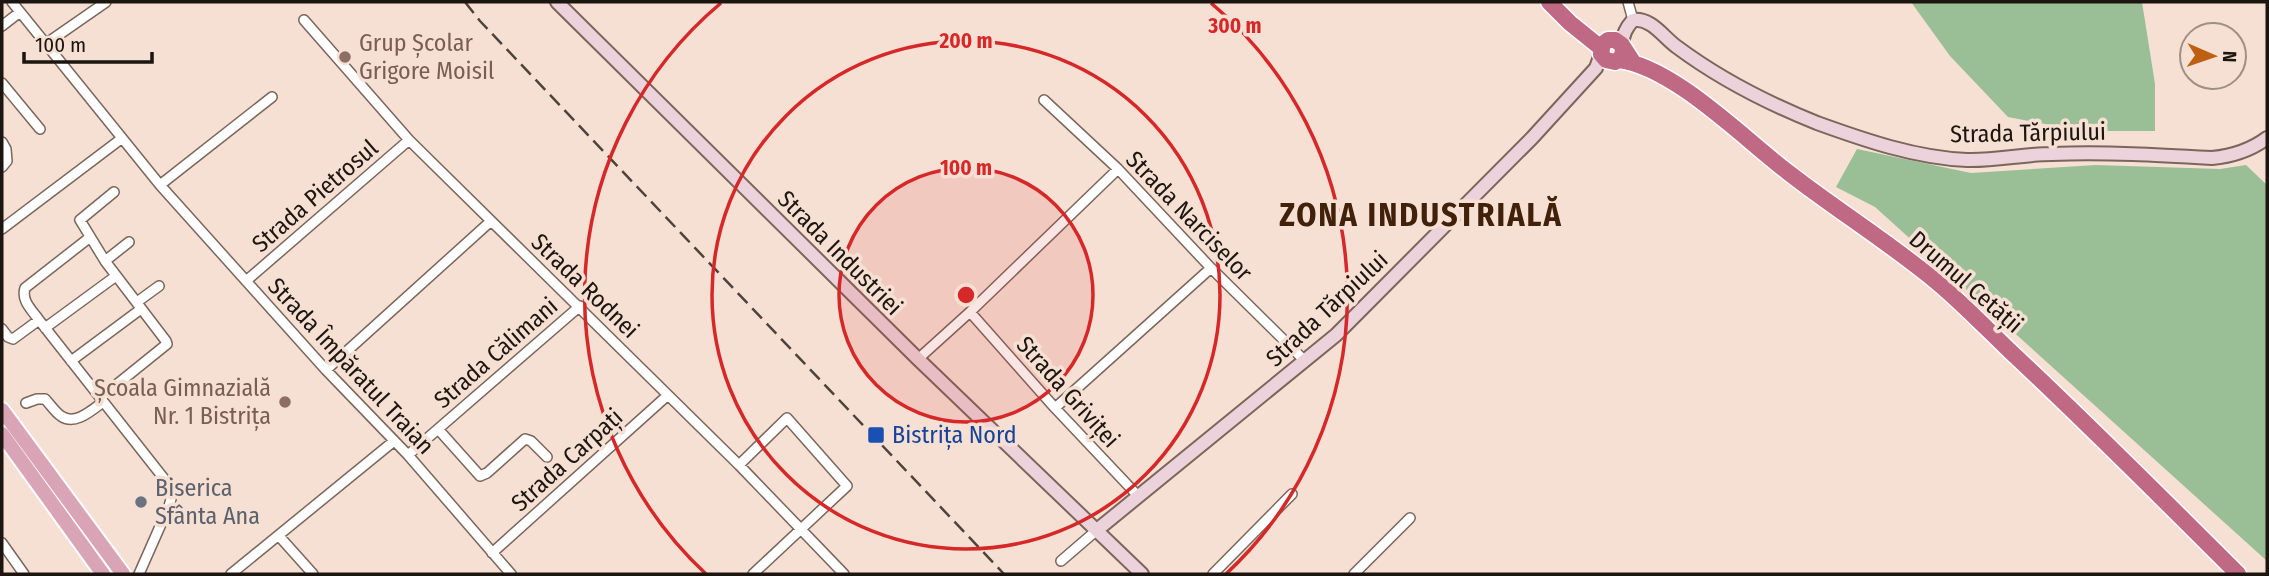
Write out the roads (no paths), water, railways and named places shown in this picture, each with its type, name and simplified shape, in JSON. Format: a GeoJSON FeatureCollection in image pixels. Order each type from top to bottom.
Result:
{"type":"FeatureCollection","features":[{"type":"Feature","properties":{"kind":"highway","name":"Drumul Cetății"},"geometry":{"type":"LineString","coordinates":[[1549,2],[1570,23],[1615,45],[1693,96],[1790,174],[1865,226],[1939,284],[2062,400],[2238,574]]}},
{"type":"Feature","properties":{"kind":"main road"},"geometry":{"type":"LineString","coordinates":[[2,410],[123,574]]}},
{"type":"Feature","properties":{"kind":"main road"},"geometry":{"type":"LineString","coordinates":[[2,434],[103,574]]}},
{"type":"Feature","properties":{"kind":"street","name":"Strada Împăratul Traian"},"geometry":{"type":"LineString","coordinates":[[12,2],[160,185],[326,370],[408,455],[511,574]]}},
{"type":"Feature","properties":{"kind":"street"},"geometry":{"type":"LineString","coordinates":[[47,43],[106,2]]}},
{"type":"Feature","properties":{"kind":"street","name":"Strada Industriei"},"geometry":{"type":"LineString","coordinates":[[556,2],[918,359],[1142,574]]}},
{"type":"Feature","properties":{"kind":"street"},"geometry":{"type":"LineString","coordinates":[[1615,45],[1628,2]]}},
{"type":"Feature","properties":{"kind":"street"},"geometry":{"type":"LineString","coordinates":[[1615,45],[1636,2]]}},
{"type":"Feature","properties":{"kind":"street"},"geometry":{"type":"LineString","coordinates":[[2,26],[20,12]]}},
{"type":"Feature","properties":{"kind":"street","name":"Strada Tărpiului"},"geometry":{"type":"LineString","coordinates":[[1097,530],[1336,335],[1532,138],[1641,19],[1676,46],[1773,106],[1857,138],[1914,152],[1966,160],[2092,152],[2212,158],[2246,150],[2267,138]]}},
{"type":"Feature","properties":{"kind":"street","name":"Strada Rodnei"},"geometry":{"type":"LineString","coordinates":[[304,20],[409,140],[580,306],[844,574]]}},
{"type":"Feature","properties":{"kind":"street"},"geometry":{"type":"LineString","coordinates":[[2,83],[40,129]]}},
{"type":"Feature","properties":{"kind":"street"},"geometry":{"type":"LineString","coordinates":[[160,185],[272,97]]}},
{"type":"Feature","properties":{"kind":"street","name":"Strada Narciselor"},"geometry":{"type":"LineString","coordinates":[[1044,100],[1118,169],[1211,268],[1305,361]]}},
{"type":"Feature","properties":{"kind":"street"},"geometry":{"type":"LineString","coordinates":[[2,229],[121,139]]}},
{"type":"Feature","properties":{"kind":"street","name":"Strada Pietrosul"},"geometry":{"type":"LineString","coordinates":[[246,281],[409,140]]}},
{"type":"Feature","properties":{"kind":"street"},"geometry":{"type":"LineString","coordinates":[[2,142],[7,161],[2,167]]}},
{"type":"Feature","properties":{"kind":"street"},"geometry":{"type":"LineString","coordinates":[[918,359],[1118,169]]}},
{"type":"Feature","properties":{"kind":"street"},"geometry":{"type":"LineString","coordinates":[[26,403],[37,398],[45,399],[61,416],[69,419],[86,415],[166,346],[166,341],[105,261],[80,223],[81,217],[114,192]]}},
{"type":"Feature","properties":{"kind":"street"},"geometry":{"type":"LineString","coordinates":[[326,370],[491,221]]}},
{"type":"Feature","properties":{"kind":"street"},"geometry":{"type":"LineString","coordinates":[[89,238],[25,288],[24,299],[164,478],[171,491],[169,506],[139,574]]}},
{"type":"Feature","properties":{"kind":"street"},"geometry":{"type":"LineString","coordinates":[[105,261],[129,242]]}},
{"type":"Feature","properties":{"kind":"street"},"geometry":{"type":"LineString","coordinates":[[1055,408],[1211,268]]}},
{"type":"Feature","properties":{"kind":"street"},"geometry":{"type":"LineString","coordinates":[[2,329],[13,339],[42,324],[116,276]]}},
{"type":"Feature","properties":{"kind":"street"},"geometry":{"type":"LineString","coordinates":[[71,361],[139,306],[159,286]]}},
{"type":"Feature","properties":{"kind":"street","name":"Strada Călimani"},"geometry":{"type":"LineString","coordinates":[[408,455],[580,306]]}},
{"type":"Feature","properties":{"kind":"street","name":"Strada Griviței"},"geometry":{"type":"LineString","coordinates":[[970,312],[1139,497]]}},
{"type":"Feature","properties":{"kind":"street","name":"Strada Carpați"},"geometry":{"type":"LineString","coordinates":[[492,553],[668,395]]}},
{"type":"Feature","properties":{"kind":"street"},"geometry":{"type":"LineString","coordinates":[[739,465],[787,418],[847,486],[753,574]]}},
{"type":"Feature","properties":{"kind":"street","name":"Strada Călimani"},"geometry":{"type":"LineString","coordinates":[[438,429],[480,475],[487,473],[525,439],[531,441],[547,457]]}},
{"type":"Feature","properties":{"kind":"street"},"geometry":{"type":"LineString","coordinates":[[231,574],[394,441]]}},
{"type":"Feature","properties":{"kind":"street"},"geometry":{"type":"LineString","coordinates":[[1213,574],[1292,494]]}},
{"type":"Feature","properties":{"kind":"street"},"geometry":{"type":"LineString","coordinates":[[1354,574],[1410,519]]}},
{"type":"Feature","properties":{"kind":"street"},"geometry":{"type":"LineString","coordinates":[[1061,561],[1097,530]]}},
{"type":"Feature","properties":{"kind":"street"},"geometry":{"type":"LineString","coordinates":[[279,536],[313,574]]}},
{"type":"Feature","properties":{"kind":"street"},"geometry":{"type":"LineString","coordinates":[[2,543],[24,574]]}},
{"type":"Feature","properties":{"kind":"railway"},"geometry":{"type":"LineString","coordinates":[[465,2],[480,21],[1004,574]]}},
{"type":"Feature","properties":{"kind":"place","name":"Grup Școlar Grigore Moisil"},"geometry":{"type":"Point","coordinates":[345,57]}},
{"type":"Feature","properties":{"kind":"place","name":"Școala Gimnazială Nr. 1 Bistrița"},"geometry":{"type":"Point","coordinates":[285,402]}},
{"type":"Feature","properties":{"kind":"place","name":"Bistrița Nord"},"geometry":{"type":"Point","coordinates":[876,435]}},
{"type":"Feature","properties":{"kind":"place","name":"Biserica Sfânta Ana"},"geometry":{"type":"Point","coordinates":[141,502]}},
{"type":"Feature","properties":{"kind":"district","name":"ZONA INDUSTRIALĂ"},"geometry":{"type":"Point","coordinates":[1421,215]}}]}
